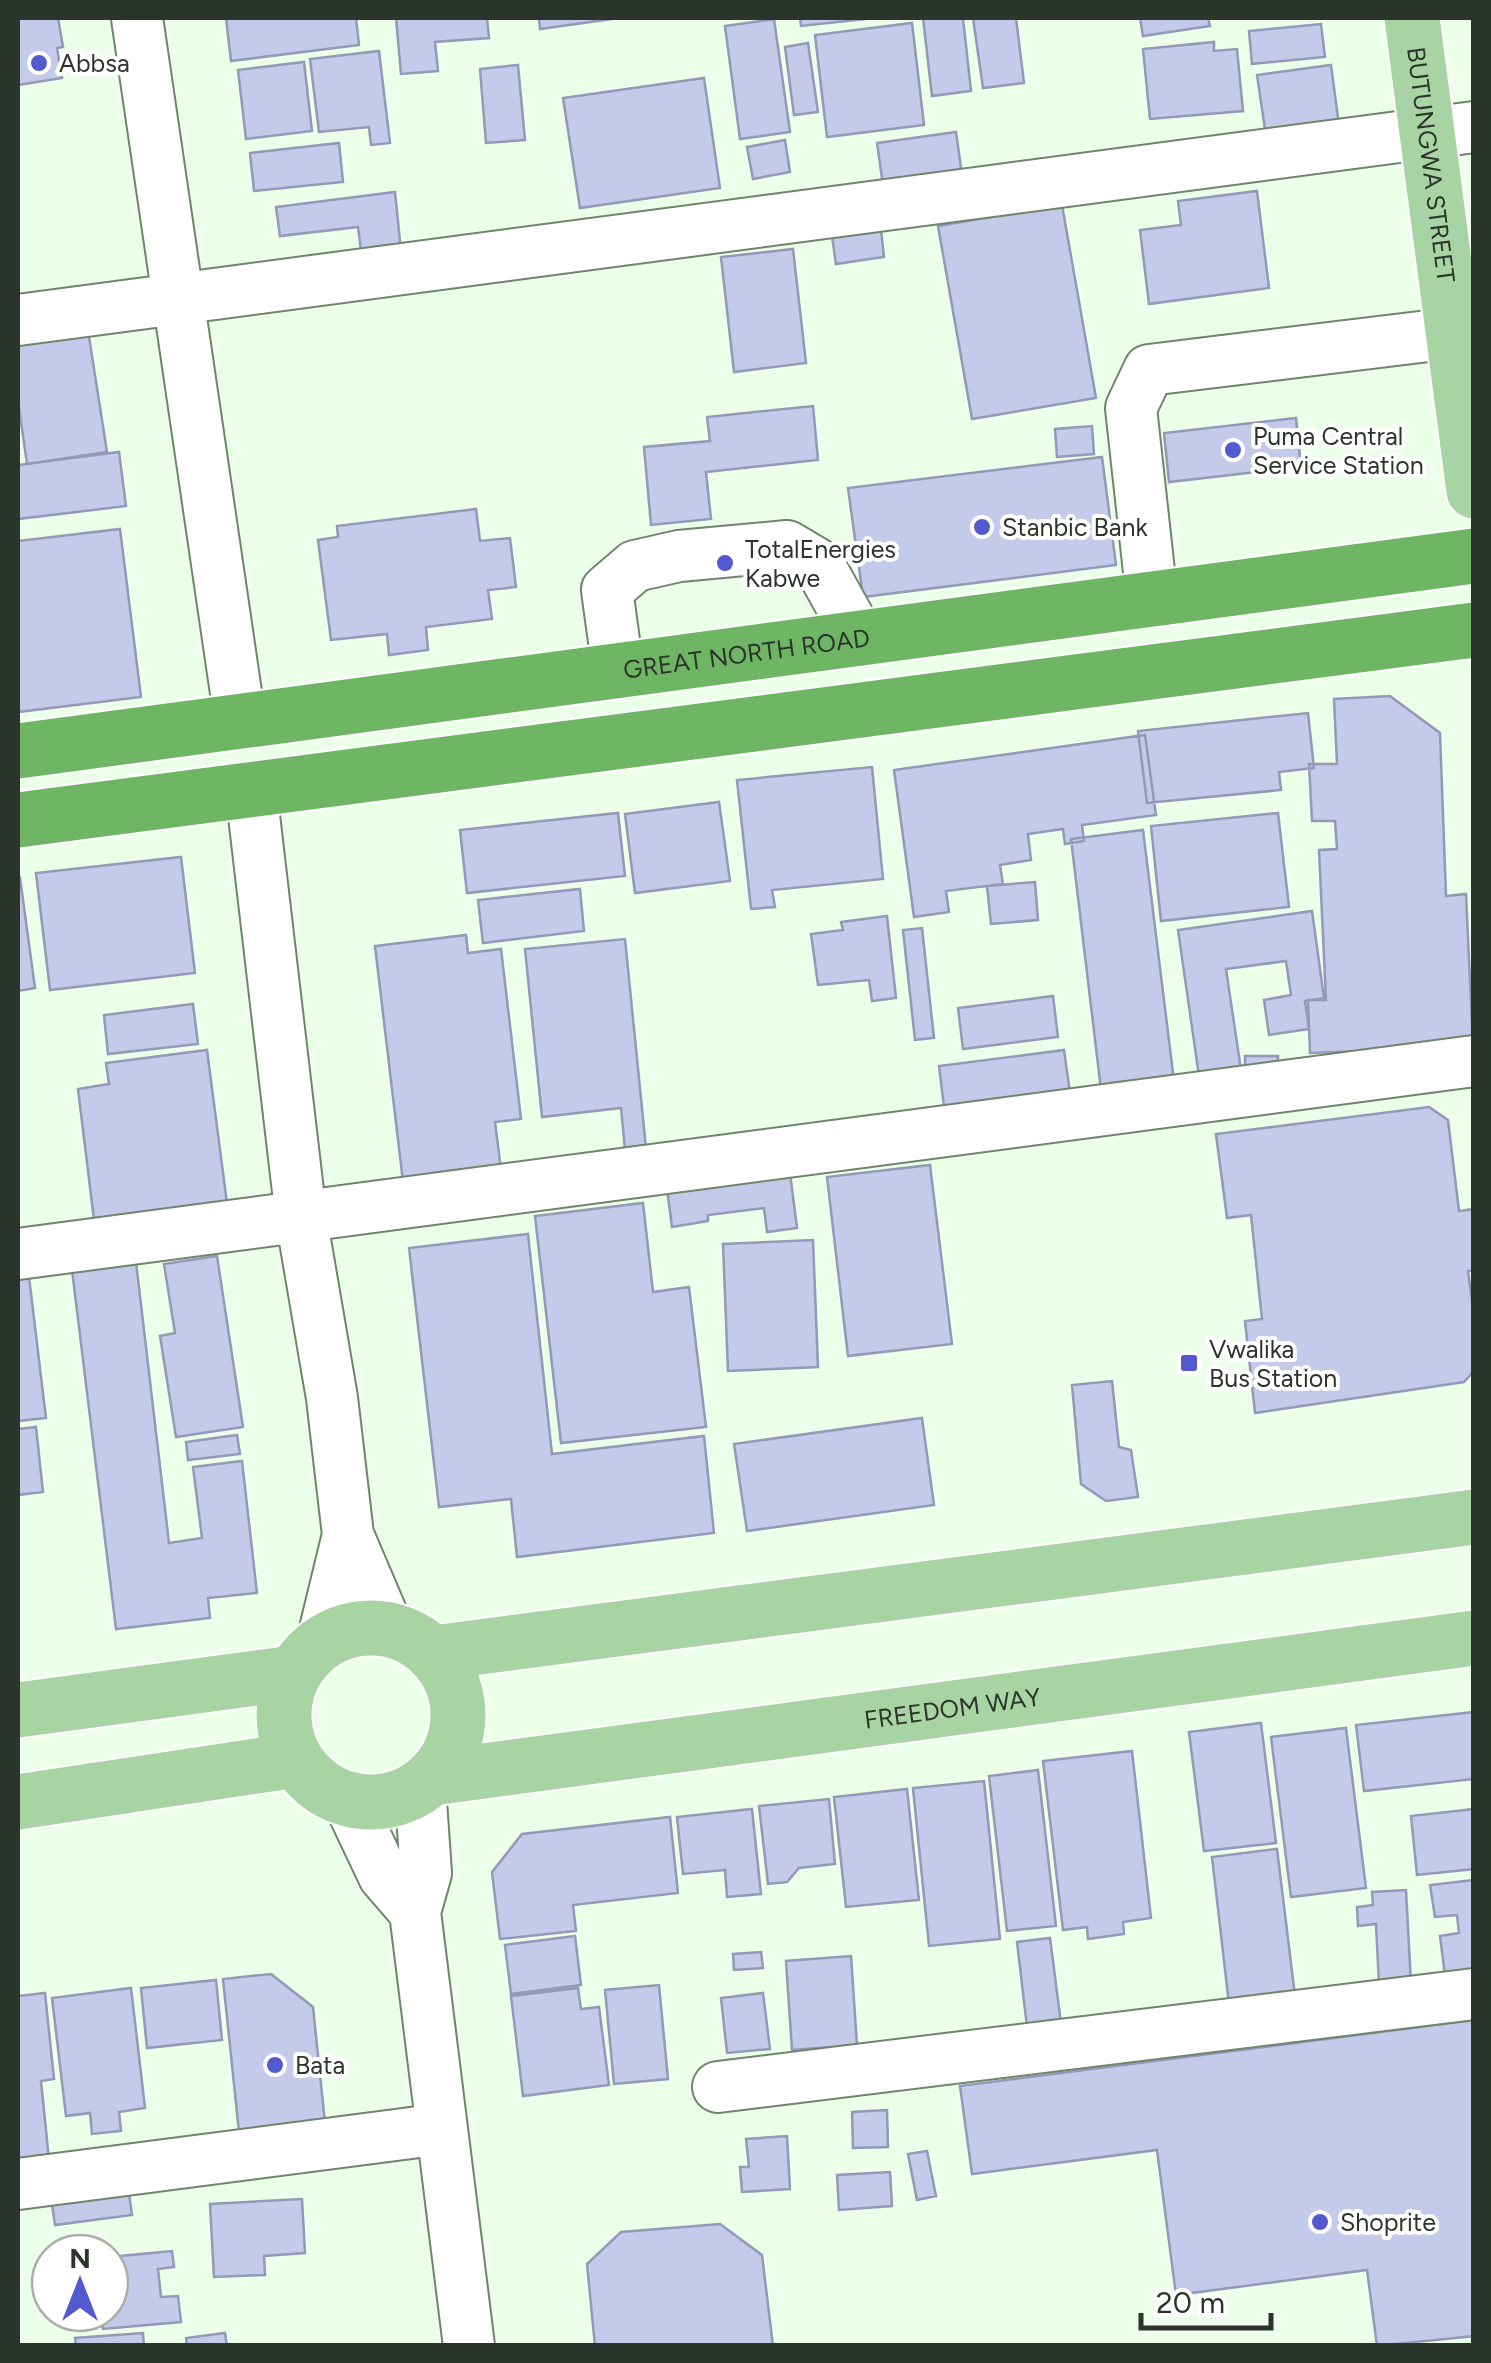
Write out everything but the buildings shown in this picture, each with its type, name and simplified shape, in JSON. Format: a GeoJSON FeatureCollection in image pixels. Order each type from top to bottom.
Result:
{"type":"FeatureCollection","features":[{"type":"Feature","properties":{"kind":"highway","name":"GREAT NORTH ROAD"},"geometry":{"type":"LineString","coordinates":[[18,751],[1474,556]]}},
{"type":"Feature","properties":{"kind":"highway"},"geometry":{"type":"LineString","coordinates":[[976,622],[956,637],[950,648],[950,660],[958,683],[979,695]]}},
{"type":"Feature","properties":{"kind":"highway"},"geometry":{"type":"LineString","coordinates":[[18,820],[1474,630]]}},
{"type":"Feature","properties":{"kind":"highway"},"geometry":{"type":"LineString","coordinates":[[859,636],[884,655],[888,668],[883,698],[872,709]]}},
{"type":"Feature","properties":{"kind":"main road","name":"BUTUNGWA STREET"},"geometry":{"type":"LineString","coordinates":[[1412,18],[1450,130],[1453,333],[1474,491]]}},
{"type":"Feature","properties":{"kind":"main road"},"geometry":{"type":"LineString","coordinates":[[411,1641],[1474,1517]]}},
{"type":"Feature","properties":{"kind":"main road"},"geometry":{"type":"LineString","coordinates":[[365,1627],[411,1641],[448,1671],[456,1693],[456,1739],[447,1760],[426,1783],[403,1797],[385,1802],[347,1798],[326,1790],[296,1760],[287,1739],[284,1717],[286,1694],[308,1657],[342,1632],[365,1627]]}},
{"type":"Feature","properties":{"kind":"main road","name":"FREEDOM WAY"},"geometry":{"type":"LineString","coordinates":[[426,1783],[1474,1638]]}},
{"type":"Feature","properties":{"kind":"main road"},"geometry":{"type":"LineString","coordinates":[[18,1710],[308,1657]]}},
{"type":"Feature","properties":{"kind":"main road"},"geometry":{"type":"LineString","coordinates":[[18,1802],[296,1760]]}},
{"type":"Feature","properties":{"kind":"street"},"geometry":{"type":"LineString","coordinates":[[137,18],[240,720]]}},
{"type":"Feature","properties":{"kind":"street"},"geometry":{"type":"LineString","coordinates":[[18,320],[1450,130]]}},
{"type":"Feature","properties":{"kind":"street"},"geometry":{"type":"LineString","coordinates":[[1152,599],[1132,408],[1149,370],[1453,333]]}},
{"type":"Feature","properties":{"kind":"street"},"geometry":{"type":"LineString","coordinates":[[618,670],[607,590],[635,566],[679,556],[786,546],[819,565],[859,636]]}},
{"type":"Feature","properties":{"kind":"street"},"geometry":{"type":"LineString","coordinates":[[251,790],[301,1217],[332,1398],[348,1535],[411,1641]]}},
{"type":"Feature","properties":{"kind":"street"},"geometry":{"type":"LineString","coordinates":[[18,1254],[1474,1062]]}},
{"type":"Feature","properties":{"kind":"street"},"geometry":{"type":"LineString","coordinates":[[308,1657],[348,1535]]}},
{"type":"Feature","properties":{"kind":"street"},"geometry":{"type":"LineString","coordinates":[[426,1783],[426,1873],[415,1912],[469,2346]]}},
{"type":"Feature","properties":{"kind":"street"},"geometry":{"type":"LineString","coordinates":[[347,1798],[384,1876],[415,1912]]}},
{"type":"Feature","properties":{"kind":"street"},"geometry":{"type":"LineString","coordinates":[[718,2087],[1474,1994]]}},
{"type":"Feature","properties":{"kind":"street"},"geometry":{"type":"LineString","coordinates":[[18,2184],[442,2129]]}},
{"type":"Feature","properties":{"kind":"place","name":"Abbsa"},"geometry":{"type":"Point","coordinates":[39,63]}},
{"type":"Feature","properties":{"kind":"place","name":"Puma Central Service Station"},"geometry":{"type":"Point","coordinates":[1233,450]}},
{"type":"Feature","properties":{"kind":"place","name":"Stanbic Bank"},"geometry":{"type":"Point","coordinates":[982,527]}},
{"type":"Feature","properties":{"kind":"place","name":"TotalEnergies Kabwe"},"geometry":{"type":"Point","coordinates":[725,563]}},
{"type":"Feature","properties":{"kind":"place","name":"Vwalika Bus Station"},"geometry":{"type":"Point","coordinates":[1189,1363]}},
{"type":"Feature","properties":{"kind":"place","name":"Bata"},"geometry":{"type":"Point","coordinates":[275,2065]}},
{"type":"Feature","properties":{"kind":"place","name":"Shoprite"},"geometry":{"type":"Point","coordinates":[1320,2222]}}]}
